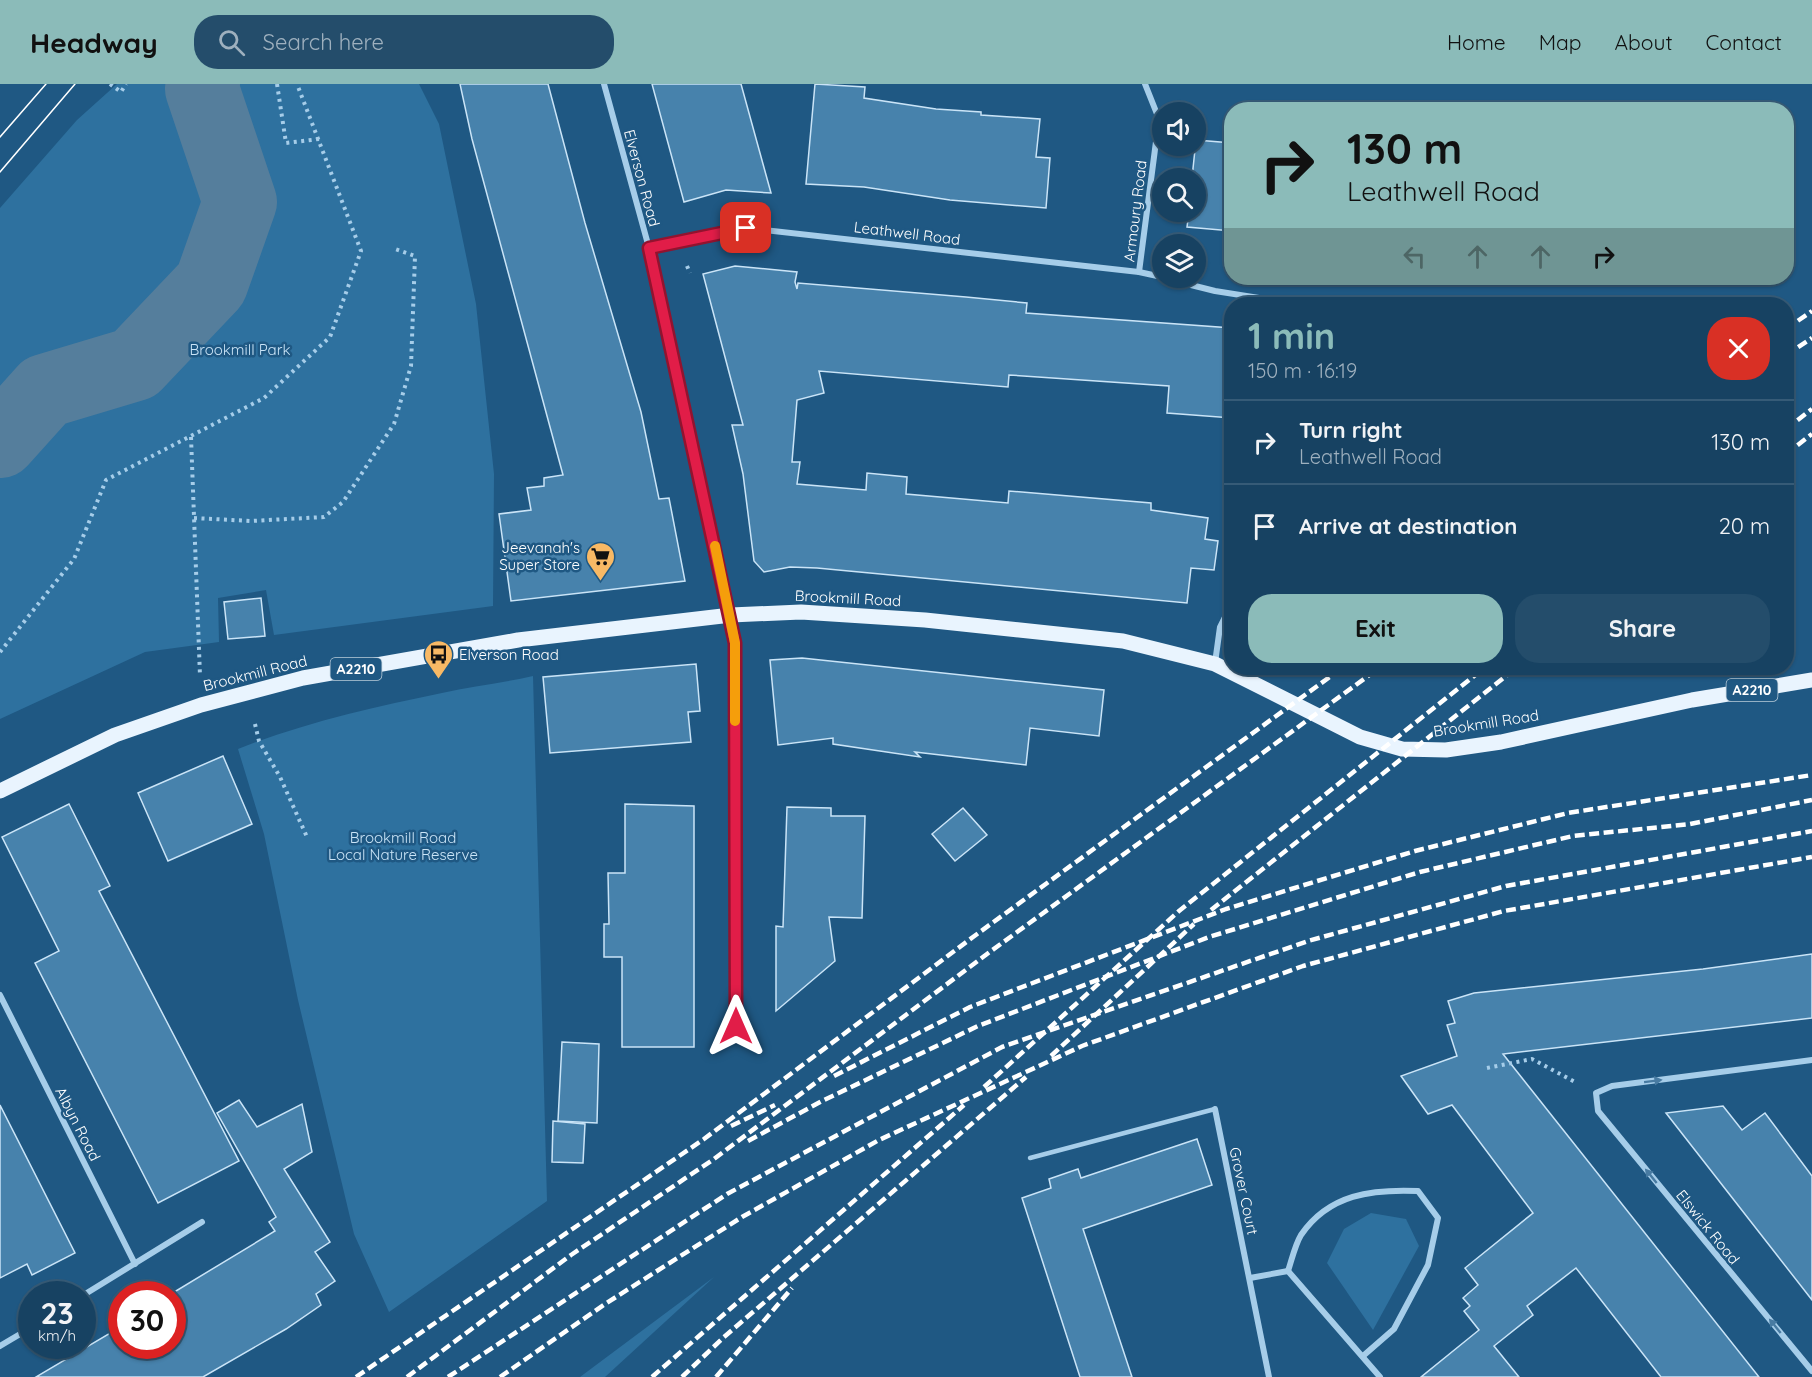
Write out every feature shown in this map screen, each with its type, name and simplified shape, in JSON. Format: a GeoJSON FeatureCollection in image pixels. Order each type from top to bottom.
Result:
{"type":"FeatureCollection","features":[{"type":"Feature","properties":{"kind":"main road","name":"Brookmill Road"},"geometry":{"type":"LineString","coordinates":[[0,791],[115,735],[201,705],[303,678],[518,640],[731,615],[801,612],[925,620],[1123,642],[1215,664],[1224,669]]}},
{"type":"Feature","properties":{"kind":"main road","name":"Brookmill Road"},"geometry":{"type":"LineString","coordinates":[[1237,675],[1360,737],[1402,749],[1446,750],[1501,742],[1692,700],[1812,680]]}},
{"type":"Feature","properties":{"kind":"street","name":"Elverson Road"},"geometry":{"type":"LineString","coordinates":[[604,84],[649,248],[731,615],[735,643],[736,1026]]}},
{"type":"Feature","properties":{"kind":"street","name":"Armoury Road"},"geometry":{"type":"LineString","coordinates":[[1139,272],[1157,134],[1157,114],[1146,84]]}},
{"type":"Feature","properties":{"kind":"street","name":"Leathwell Road"},"geometry":{"type":"LineString","coordinates":[[649,248],[746,228],[1152,275]]}},
{"type":"Feature","properties":{"kind":"street","name":"Leathwell Road"},"geometry":{"type":"LineString","coordinates":[[1204,288],[1253,297]]}},
{"type":"Feature","properties":{"kind":"street"},"geometry":{"type":"LineString","coordinates":[[1215,664],[1220,627],[1224,619]]}},
{"type":"Feature","properties":{"kind":"street","name":"Albyn Road"},"geometry":{"type":"LineString","coordinates":[[0,995],[135,1264]]}},
{"type":"Feature","properties":{"kind":"street"},"geometry":{"type":"LineString","coordinates":[[1596,1093],[1612,1086],[1812,1060]]}},
{"type":"Feature","properties":{"kind":"street","name":"Elswick Road"},"geometry":{"type":"LineString","coordinates":[[1596,1093],[1598,1111],[1812,1371]]}},
{"type":"Feature","properties":{"kind":"street","name":"Grover Court"},"geometry":{"type":"LineString","coordinates":[[1215,1109],[1269,1377]]}},
{"type":"Feature","properties":{"kind":"street"},"geometry":{"type":"LineString","coordinates":[[1288,1271],[1300,1237],[1323,1210],[1353,1195],[1387,1190],[1418,1191],[1438,1218],[1428,1265],[1394,1329],[1363,1356]]}},
{"type":"Feature","properties":{"kind":"street"},"geometry":{"type":"LineString","coordinates":[[96,1288],[202,1222]]}},
{"type":"Feature","properties":{"kind":"street"},"geometry":{"type":"LineString","coordinates":[[1250,1278],[1288,1271]]}},
{"type":"Feature","properties":{"kind":"street"},"geometry":{"type":"LineString","coordinates":[[1288,1271],[1380,1377]]}},
{"type":"Feature","properties":{"kind":"street"},"geometry":{"type":"LineString","coordinates":[[0,1346],[18,1335]]}},
{"type":"Feature","properties":{"kind":"lane"},"geometry":{"type":"LineString","coordinates":[[1030,1158],[1215,1109]]}},
{"type":"Feature","properties":{"kind":"path"},"geometry":{"type":"LineString","coordinates":[[110,84],[121,92],[126,84]]}},
{"type":"Feature","properties":{"kind":"path"},"geometry":{"type":"LineString","coordinates":[[277,84],[286,143],[319,139]]}},
{"type":"Feature","properties":{"kind":"path"},"geometry":{"type":"LineString","coordinates":[[0,652],[74,559],[106,480],[264,398],[330,337],[361,250],[297,84]]}},
{"type":"Feature","properties":{"kind":"path"},"geometry":{"type":"LineString","coordinates":[[194,518],[250,521],[324,517],[344,502],[394,424],[411,366],[415,256],[392,248]]}},
{"type":"Feature","properties":{"kind":"path"},"geometry":{"type":"LineString","coordinates":[[687,266],[690,273]]}},
{"type":"Feature","properties":{"kind":"path"},"geometry":{"type":"LineString","coordinates":[[191,437],[201,705]]}},
{"type":"Feature","properties":{"kind":"path"},"geometry":{"type":"LineString","coordinates":[[255,724],[259,741],[280,777],[307,837]]}},
{"type":"Feature","properties":{"kind":"path"},"geometry":{"type":"LineString","coordinates":[[1487,1068],[1532,1059],[1596,1093]]}},
{"type":"Feature","properties":{"kind":"green space","name":"Brookmill Park"},"geometry":{"type":"Polygon","coordinates":[[[117,84],[419,84],[439,124],[476,304],[494,474],[493,606],[274,635],[266,590],[218,598],[219,642],[145,652],[0,719],[0,208],[77,120],[117,84]]]}},
{"type":"Feature","properties":{"kind":"green space","name":"Brookmill Road Local Nature Reserve"},"geometry":{"type":"Polygon","coordinates":[[[533,676],[547,1201],[389,1312],[354,1234],[298,1000],[264,834],[238,749],[288,731],[365,710],[533,676]]]}},
{"type":"Feature","properties":{"kind":"green space"},"geometry":{"type":"Polygon","coordinates":[[[1371,1213],[1406,1219],[1419,1246],[1373,1330],[1327,1263],[1344,1229],[1371,1213]]]}},
{"type":"Feature","properties":{"kind":"green space"},"geometry":{"type":"Polygon","coordinates":[[[714,1277],[605,1377],[580,1377],[714,1277]]]}},
{"type":"Feature","properties":{"kind":"building"},"geometry":{"type":"Polygon","coordinates":[[[460,84],[548,84],[585,223],[641,412],[659,499],[669,498],[685,581],[511,601],[499,514],[531,510],[527,488],[544,486],[544,478],[563,475],[472,139],[460,84]]]}},
{"type":"Feature","properties":{"kind":"building"},"geometry":{"type":"Polygon","coordinates":[[[652,84],[741,84],[771,193],[726,190],[684,202],[652,84]]]}},
{"type":"Feature","properties":{"kind":"building"},"geometry":{"type":"Polygon","coordinates":[[[815,84],[865,87],[864,98],[936,109],[981,112],[981,115],[1040,119],[1036,157],[1050,158],[1046,208],[950,200],[864,187],[806,184],[815,84]]]}},
{"type":"Feature","properties":{"kind":"building"},"geometry":{"type":"Polygon","coordinates":[[[1206,141],[1224,142],[1224,230],[1187,227],[1188,222],[1206,222],[1206,168],[1193,168],[1194,156],[1206,156],[1206,141]]]}},
{"type":"Feature","properties":{"kind":"building"},"geometry":{"type":"Polygon","coordinates":[[[735,266],[797,272],[795,282],[797,289],[798,283],[966,297],[1027,303],[1026,313],[1224,327],[1224,417],[1167,413],[1169,386],[1009,375],[1008,387],[819,371],[824,393],[797,400],[792,462],[800,462],[797,484],[866,490],[867,473],[907,477],[906,494],[1008,503],[1009,491],[1151,503],[1151,510],[1208,518],[1205,539],[1218,541],[1214,570],[1191,568],[1187,603],[817,568],[790,567],[764,572],[754,561],[743,474],[732,425],[743,425],[703,274],[735,266]]]}},
{"type":"Feature","properties":{"kind":"building"},"geometry":{"type":"Polygon","coordinates":[[[261,598],[265,636],[228,639],[224,602],[261,598]]]}},
{"type":"Feature","properties":{"kind":"building"},"geometry":{"type":"Polygon","coordinates":[[[802,658],[1104,690],[1099,736],[1030,728],[1026,765],[915,752],[920,757],[833,744],[833,738],[778,745],[770,660],[802,658]]]}},
{"type":"Feature","properties":{"kind":"building"},"geometry":{"type":"Polygon","coordinates":[[[696,664],[700,711],[688,712],[691,742],[550,753],[543,677],[696,664]]]}},
{"type":"Feature","properties":{"kind":"building"},"geometry":{"type":"Polygon","coordinates":[[[223,756],[252,824],[168,861],[138,793],[223,756]]]}},
{"type":"Feature","properties":{"kind":"building"},"geometry":{"type":"Polygon","coordinates":[[[69,804],[110,886],[99,891],[239,1161],[158,1203],[35,963],[59,951],[2,837],[69,804]]]}},
{"type":"Feature","properties":{"kind":"building"},"geometry":{"type":"Polygon","coordinates":[[[625,804],[694,806],[694,1047],[622,1047],[622,957],[604,957],[604,924],[609,924],[608,873],[625,873],[625,804]]]}},
{"type":"Feature","properties":{"kind":"building"},"geometry":{"type":"Polygon","coordinates":[[[787,807],[831,808],[831,816],[865,816],[862,918],[829,917],[835,961],[776,1011],[776,926],[783,927],[787,807]]]}},
{"type":"Feature","properties":{"kind":"building"},"geometry":{"type":"Polygon","coordinates":[[[963,808],[987,835],[955,861],[932,834],[963,808]]]}},
{"type":"Feature","properties":{"kind":"building"},"geometry":{"type":"Polygon","coordinates":[[[1812,954],[1812,1018],[1503,1054],[1759,1377],[1661,1377],[1576,1268],[1527,1306],[1533,1315],[1494,1346],[1519,1377],[1421,1377],[1479,1330],[1464,1311],[1470,1306],[1463,1298],[1478,1285],[1465,1268],[1533,1213],[1452,1105],[1428,1114],[1401,1076],[1457,1056],[1447,1025],[1455,1023],[1448,1001],[1474,993],[1703,969],[1812,954]]]}},
{"type":"Feature","properties":{"kind":"building"},"geometry":{"type":"Polygon","coordinates":[[[562,1042],[599,1044],[597,1123],[558,1121],[562,1042]]]}},
{"type":"Feature","properties":{"kind":"building"},"geometry":{"type":"Polygon","coordinates":[[[239,1100],[257,1127],[302,1104],[312,1152],[284,1169],[330,1242],[315,1252],[335,1281],[316,1294],[321,1305],[286,1329],[203,1377],[36,1377],[66,1359],[96,1359],[96,1341],[108,1334],[108,1359],[186,1359],[186,1285],[275,1231],[269,1222],[276,1217],[217,1113],[239,1100]]]}},
{"type":"Feature","properties":{"kind":"building"},"geometry":{"type":"Polygon","coordinates":[[[0,1105],[75,1253],[32,1275],[27,1264],[0,1278],[0,1105]]]}},
{"type":"Feature","properties":{"kind":"building"},"geometry":{"type":"Polygon","coordinates":[[[1723,1106],[1742,1130],[1765,1113],[1812,1176],[1812,1300],[1666,1113],[1723,1106]]]}},
{"type":"Feature","properties":{"kind":"building"},"geometry":{"type":"Polygon","coordinates":[[[553,1121],[585,1124],[583,1163],[552,1162],[553,1121]]]}},
{"type":"Feature","properties":{"kind":"building"},"geometry":{"type":"Polygon","coordinates":[[[1197,1139],[1212,1185],[1083,1229],[1132,1377],[1080,1377],[1022,1198],[1051,1188],[1049,1179],[1078,1169],[1081,1178],[1197,1139]]]}},
{"type":"Feature","properties":{"kind":"waterway"},"geometry":{"type":"LineString","coordinates":[[0,441],[45,391],[135,364],[211,284],[240,202],[202,89],[203,84]]}},
{"type":"Feature","properties":{"kind":"tram line"},"geometry":{"type":"LineString","coordinates":[[0,137],[46,84]]}},
{"type":"Feature","properties":{"kind":"tram line"},"geometry":{"type":"LineString","coordinates":[[0,172],[75,84]]}},
{"type":"Feature","properties":{"kind":"railway"},"geometry":{"type":"LineString","coordinates":[[1794,323],[1812,311]]}},
{"type":"Feature","properties":{"kind":"railway"},"geometry":{"type":"LineString","coordinates":[[1794,350],[1812,338]]}},
{"type":"Feature","properties":{"kind":"railway"},"geometry":{"type":"LineString","coordinates":[[1794,423],[1812,409]]}},
{"type":"Feature","properties":{"kind":"railway"},"geometry":{"type":"LineString","coordinates":[[1794,448],[1812,434]]}},
{"type":"Feature","properties":{"kind":"railway"},"geometry":{"type":"LineString","coordinates":[[356,1377],[704,1139],[973,937],[1332,675]]}},
{"type":"Feature","properties":{"kind":"railway"},"geometry":{"type":"LineString","coordinates":[[407,1377],[571,1255],[714,1159],[987,954],[1369,675]]}},
{"type":"Feature","properties":{"kind":"railway"},"geometry":{"type":"LineString","coordinates":[[984,1087],[1179,911],[1475,675]]}},
{"type":"Feature","properties":{"kind":"railway"},"geometry":{"type":"LineString","coordinates":[[1211,910],[1507,675]]}},
{"type":"Feature","properties":{"kind":"railway"},"geometry":{"type":"LineString","coordinates":[[834,1076],[970,1007],[1226,909],[1415,851],[1568,813],[1812,775]]}},
{"type":"Feature","properties":{"kind":"railway"},"geometry":{"type":"LineString","coordinates":[[748,1141],[822,1101],[978,1026],[1209,937],[1420,872],[1573,836],[1690,824],[1812,800]]}},
{"type":"Feature","properties":{"kind":"railway"},"geometry":{"type":"LineString","coordinates":[[448,1377],[727,1194],[1002,1047],[1308,941],[1506,886],[1812,831]]}},
{"type":"Feature","properties":{"kind":"railway"},"geometry":{"type":"LineString","coordinates":[[500,1377],[605,1304],[742,1217],[879,1140],[1082,1046],[1303,966],[1504,911],[1812,857]]}},
{"type":"Feature","properties":{"kind":"railway"},"geometry":{"type":"LineString","coordinates":[[1051,1056],[1194,924]]}},
{"type":"Feature","properties":{"kind":"railway"},"geometry":{"type":"LineString","coordinates":[[682,1377],[724,1337],[1026,1077]]}},
{"type":"Feature","properties":{"kind":"railway"},"geometry":{"type":"LineString","coordinates":[[731,1126],[775,1105]]}},
{"type":"Feature","properties":{"kind":"railway"},"geometry":{"type":"LineString","coordinates":[[652,1377],[964,1105]]}},
{"type":"Feature","properties":{"kind":"railway"},"geometry":{"type":"LineString","coordinates":[[716,1377],[792,1288]]}},
{"type":"Feature","properties":{"kind":"slow traffic"},"geometry":{"type":"LineString","coordinates":[[715,546],[735,643],[735,721]]}},
{"type":"Feature","properties":{"kind":"place","name":"Jeevanah's Super Store"},"geometry":{"type":"Point","coordinates":[601,582]}},
{"type":"Feature","properties":{"kind":"place","name":"Elverson Road"},"geometry":{"type":"Point","coordinates":[438,680]}},
{"type":"Feature","properties":{"kind":"route"},"geometry":{"type":"LineString","coordinates":[[736,1026],[735,643],[731,615],[649,248],[722,231],[746,228]]}}]}
